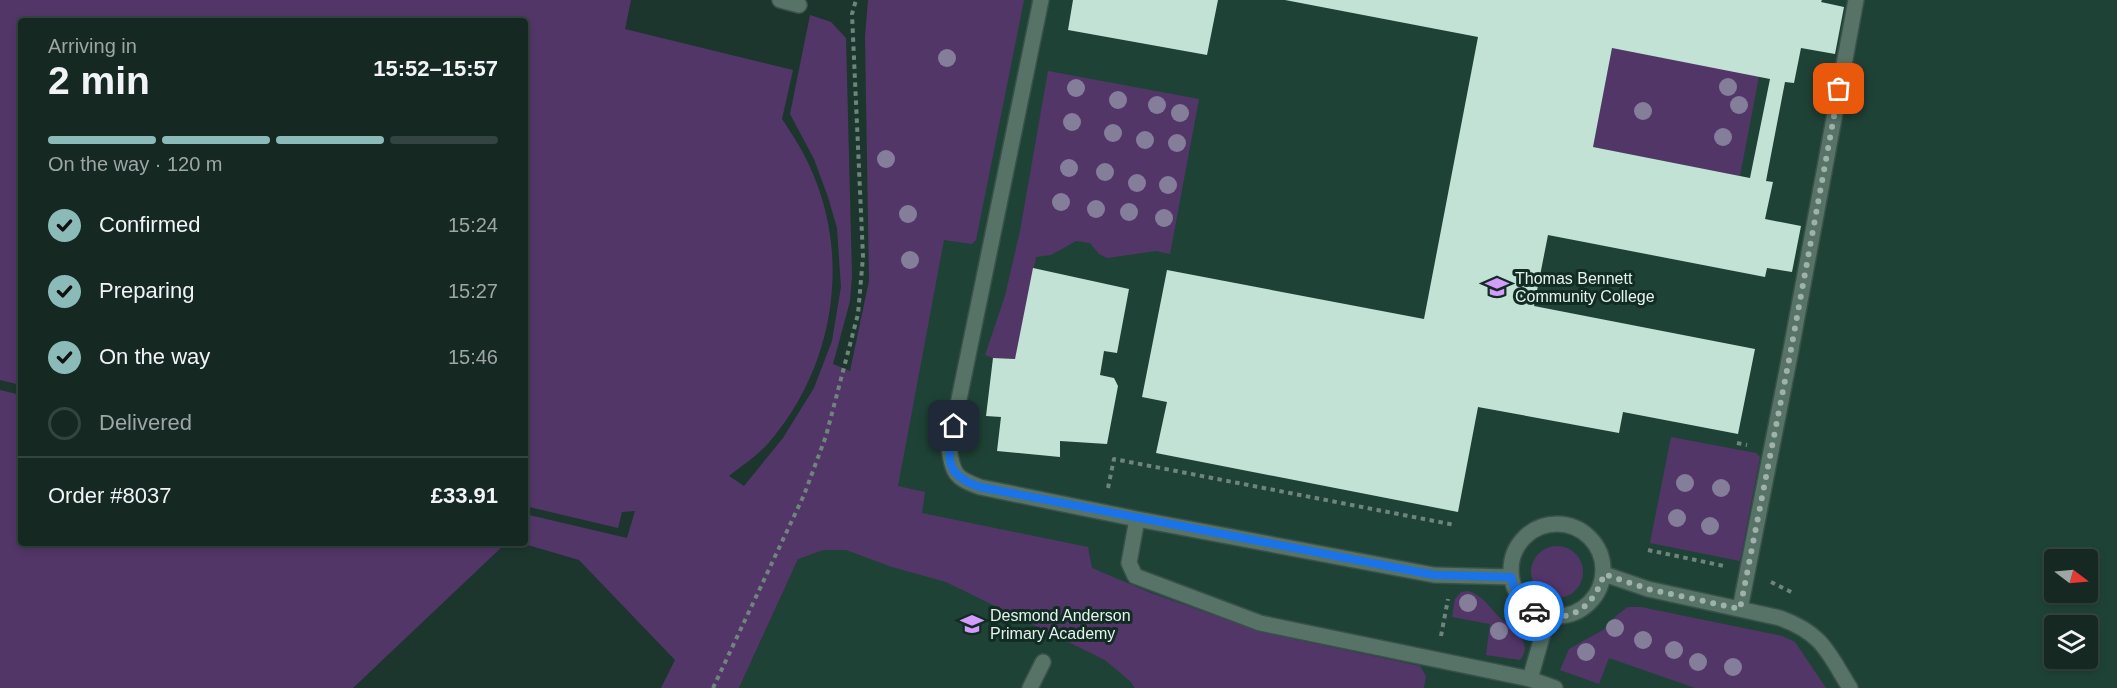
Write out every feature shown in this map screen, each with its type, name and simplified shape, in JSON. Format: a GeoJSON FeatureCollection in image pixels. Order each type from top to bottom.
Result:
{"type":"FeatureCollection","features":[{"type":"Feature","properties":{"kind":"lane"},"geometry":{"type":"LineString","coordinates":[[780,0],[799,4]]}},
{"type":"Feature","properties":{"kind":"lane"},"geometry":{"type":"LineString","coordinates":[[1041,0],[950,448],[952,468],[963,481],[980,487],[1137,519],[1434,575],[1511,577]]}},
{"type":"Feature","properties":{"kind":"lane"},"geometry":{"type":"LineString","coordinates":[[1740,609],[1856,0]]}},
{"type":"Feature","properties":{"kind":"lane"},"geometry":{"type":"LineString","coordinates":[[1137,519],[1129,563],[1135,576],[1260,623],[1530,679],[1555,688]]}},
{"type":"Feature","properties":{"kind":"lane"},"geometry":{"type":"LineString","coordinates":[[1554,523],[1570,525],[1584,532],[1595,543],[1602,558],[1604,574],[1596,595],[1580,611],[1566,616],[1548,616],[1524,604],[1515,592],[1511,577],[1511,562],[1515,548],[1525,535],[1539,527],[1554,523]]}},
{"type":"Feature","properties":{"kind":"lane"},"geometry":{"type":"LineString","coordinates":[[1604,574],[1648,589],[1780,618],[1800,625],[1818,638],[1850,688]]}},
{"type":"Feature","properties":{"kind":"lane"},"geometry":{"type":"LineString","coordinates":[[1530,679],[1548,616]]}},
{"type":"Feature","properties":{"kind":"lane"},"geometry":{"type":"LineString","coordinates":[[1030,688],[1043,662]]}},
{"type":"Feature","properties":{"kind":"path"},"geometry":{"type":"LineString","coordinates":[[713,688],[804,495],[826,436],[858,314],[863,257],[852,14],[856,0]]}},
{"type":"Feature","properties":{"kind":"path"},"geometry":{"type":"LineString","coordinates":[[1103,512],[1114,459],[1455,525]]}},
{"type":"Feature","properties":{"kind":"path"},"geometry":{"type":"LineString","coordinates":[[1435,660],[1452,576]]}},
{"type":"Feature","properties":{"kind":"shaded area"},"geometry":{"type":"Polygon","coordinates":[[[0,0],[631,0],[625,29],[793,70],[782,119],[813,174],[825,208],[831,243],[832,278],[829,313],[821,348],[809,381],[792,412],[767,445],[729,476],[744,486],[783,438],[814,388],[832,341],[841,287],[837,228],[828,197],[814,159],[790,114],[810,15],[831,22],[846,38],[852,276],[850,301],[833,364],[850,371],[869,281],[865,36],[868,0],[1024,0],[976,240],[972,244],[944,240],[898,486],[925,492],[922,513],[1088,547],[1092,568],[1151,593],[1261,632],[1420,666],[1426,676],[1424,688],[1135,688],[1105,660],[946,582],[892,567],[846,550],[823,550],[798,559],[739,688],[661,688],[675,660],[579,560],[528,545],[528,515],[627,538],[635,511],[622,512],[618,528],[528,507],[528,18],[18,18],[18,384],[0,380],[0,0]]]}},
{"type":"Feature","properties":{"kind":"shaded area","name":"Thomas Bennett Community College"},"geometry":{"type":"Polygon","coordinates":[[[943,0],[2117,0],[2117,688],[739,688],[826,498],[943,0]]]}},
{"type":"Feature","properties":{"kind":"shaded area"},"geometry":{"type":"Polygon","coordinates":[[[1612,48],[1759,76],[1740,176],[1593,147],[1612,48]]]}},
{"type":"Feature","properties":{"kind":"shaded area"},"geometry":{"type":"Polygon","coordinates":[[[1048,71],[1199,99],[1170,254],[1156,251],[1107,258],[1099,254],[1090,243],[1076,241],[1051,255],[1036,257],[1015,359],[993,358],[985,355],[1005,296],[1020,231],[1048,71]]]}},
{"type":"Feature","properties":{"kind":"shaded area"},"geometry":{"type":"Polygon","coordinates":[[[0,390],[18,394],[18,546],[503,546],[353,688],[0,688],[0,390]]]}},
{"type":"Feature","properties":{"kind":"shaded area"},"geometry":{"type":"Polygon","coordinates":[[[1671,437],[1756,453],[1760,457],[1740,561],[1650,543],[1671,437]]]}},
{"type":"Feature","properties":{"kind":"shaded area"},"geometry":{"type":"Polygon","coordinates":[[[1557,546],[1571,550],[1579,558],[1583,572],[1579,586],[1571,594],[1557,598],[1543,594],[1535,586],[1531,572],[1535,558],[1543,550],[1557,546]]]}},
{"type":"Feature","properties":{"kind":"shaded area"},"geometry":{"type":"Polygon","coordinates":[[[1468,591],[1481,597],[1519,634],[1525,646],[1520,660],[1486,655],[1490,624],[1452,617],[1455,599],[1461,592],[1468,591]]]}},
{"type":"Feature","properties":{"kind":"shaded area"},"geometry":{"type":"Polygon","coordinates":[[[1628,607],[1641,607],[1782,636],[1795,642],[1826,688],[1695,688],[1609,658],[1599,684],[1560,670],[1569,649],[1603,630],[1628,607]]]}},
{"type":"Feature","properties":{"kind":"building"},"geometry":{"type":"Polygon","coordinates":[[[1073,0],[1218,0],[1207,55],[1068,30],[1073,0]]]}},
{"type":"Feature","properties":{"kind":"building"},"geometry":{"type":"Polygon","coordinates":[[[1285,0],[1822,0],[1821,2],[1844,7],[1835,54],[1801,48],[1794,83],[1785,82],[1766,181],[1773,182],[1765,219],[1801,226],[1792,272],[1767,268],[1765,277],[1548,235],[1534,306],[1755,349],[1738,434],[1623,412],[1619,433],[1478,407],[1458,512],[1156,453],[1167,402],[1142,397],[1167,270],[1424,319],[1478,37],[1285,0]],[[1612,48],[1593,147],[1750,178],[1770,79],[1612,48]]]}},
{"type":"Feature","properties":{"kind":"building"},"geometry":{"type":"Polygon","coordinates":[[[1033,268],[1129,289],[1117,353],[1104,351],[1100,375],[1114,378],[1118,386],[1107,444],[1060,441],[1060,457],[997,451],[1001,417],[986,416],[993,358],[1015,359],[1033,268]]]}},
{"type":"Feature","properties":{"kind":"way so far"},"geometry":{"type":"LineString","coordinates":[[1534,611],[1551,617],[1566,616],[1580,611],[1592,601],[1604,574],[1648,589],[1740,609],[1839,89]]}},
{"type":"Feature","properties":{"kind":"place","name":"Thomas Bennett Community College"},"geometry":{"type":"Point","coordinates":[1497,287]}},
{"type":"Feature","properties":{"kind":"place","name":"Desmond Anderson Primary Academy"},"geometry":{"type":"Point","coordinates":[972,624]}},
{"type":"Feature","properties":{"kind":"route"},"geometry":{"type":"LineString","coordinates":[[954,426],[950,448],[952,468],[963,481],[980,487],[1434,575],[1511,577],[1515,592],[1524,604],[1534,611]]}}]}
